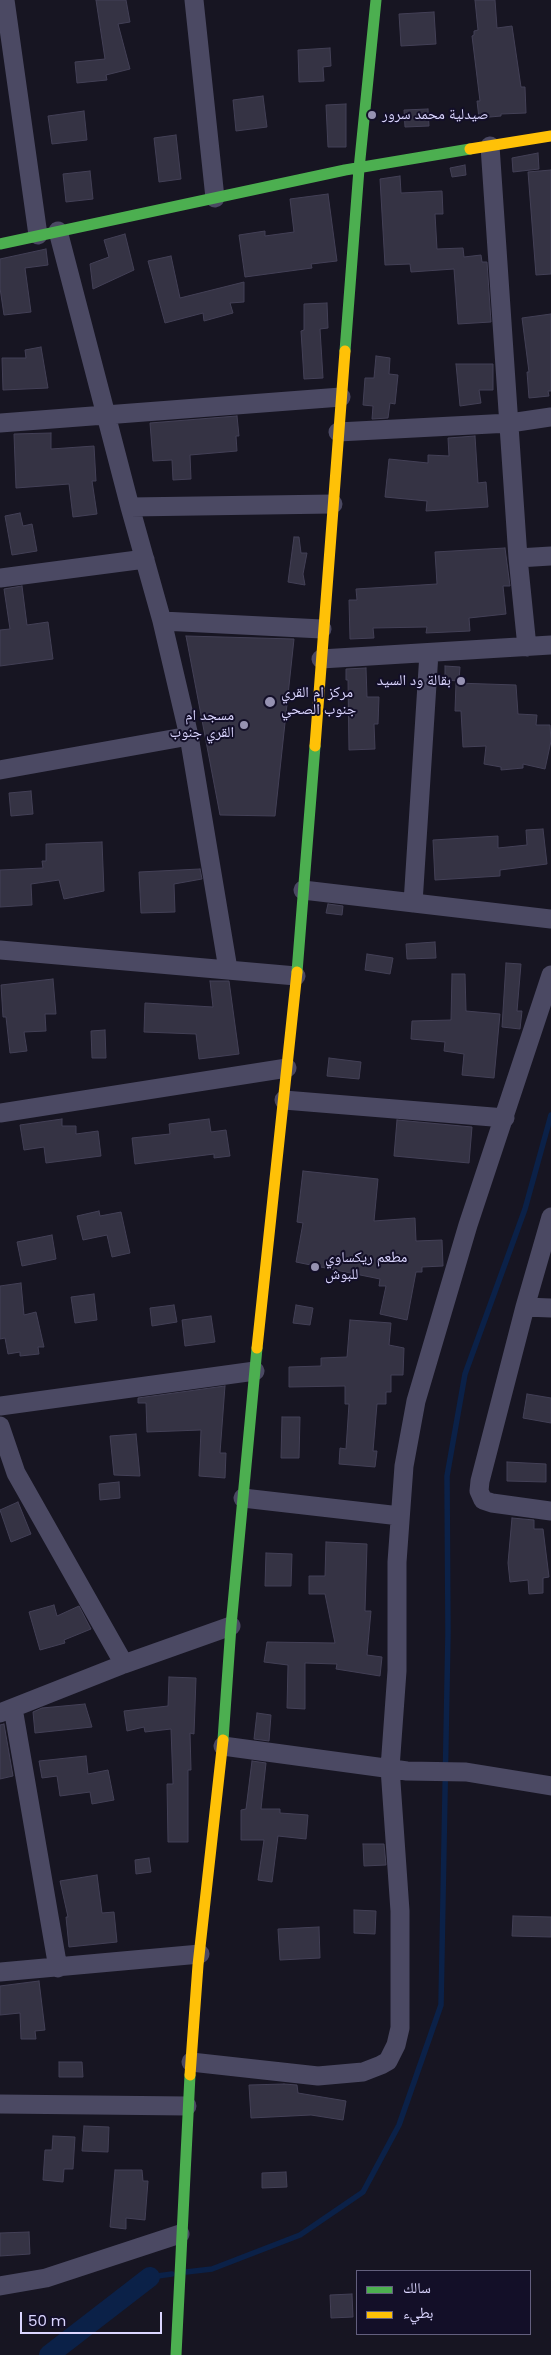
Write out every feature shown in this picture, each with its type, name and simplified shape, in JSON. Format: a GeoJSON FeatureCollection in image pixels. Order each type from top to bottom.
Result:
{"type":"FeatureCollection","features":[{"type":"Feature","properties":{"kind":"street"},"geometry":{"type":"LineString","coordinates":[[5,0],[38,235]]}},
{"type":"Feature","properties":{"kind":"street"},"geometry":{"type":"LineString","coordinates":[[194,0],[215,198]]}},
{"type":"Feature","properties":{"kind":"street"},"geometry":{"type":"LineString","coordinates":[[176,2355],[187,2106],[200,1954],[223,1746],[231,1626],[255,1371],[296,976],[340,397],[359,169],[376,0]]}},
{"type":"Feature","properties":{"kind":"street"},"geometry":{"type":"LineString","coordinates":[[0,244],[58,230],[359,169],[551,136]]}},
{"type":"Feature","properties":{"kind":"street"},"geometry":{"type":"LineString","coordinates":[[490,146],[518,558],[527,647]]}},
{"type":"Feature","properties":{"kind":"street"},"geometry":{"type":"LineString","coordinates":[[58,230],[106,417],[162,621],[188,736],[228,968]]}},
{"type":"Feature","properties":{"kind":"street"},"geometry":{"type":"LineString","coordinates":[[0,423],[106,417],[340,397]]}},
{"type":"Feature","properties":{"kind":"street"},"geometry":{"type":"LineString","coordinates":[[338,432],[510,423],[551,417]]}},
{"type":"Feature","properties":{"kind":"street"},"geometry":{"type":"LineString","coordinates":[[130,507],[333,504]]}},
{"type":"Feature","properties":{"kind":"street"},"geometry":{"type":"LineString","coordinates":[[518,558],[551,556]]}},
{"type":"Feature","properties":{"kind":"street"},"geometry":{"type":"LineString","coordinates":[[0,578],[145,558]]}},
{"type":"Feature","properties":{"kind":"street"},"geometry":{"type":"LineString","coordinates":[[162,621],[322,629]]}},
{"type":"Feature","properties":{"kind":"street"},"geometry":{"type":"LineString","coordinates":[[321,659],[551,645]]}},
{"type":"Feature","properties":{"kind":"street"},"geometry":{"type":"LineString","coordinates":[[413,903],[429,653]]}},
{"type":"Feature","properties":{"kind":"street"},"geometry":{"type":"LineString","coordinates":[[0,770],[188,736]]}},
{"type":"Feature","properties":{"kind":"street"},"geometry":{"type":"LineString","coordinates":[[303,890],[551,919]]}},
{"type":"Feature","properties":{"kind":"street"},"geometry":{"type":"LineString","coordinates":[[0,950],[228,968],[296,976]]}},
{"type":"Feature","properties":{"kind":"street"},"geometry":{"type":"LineString","coordinates":[[191,2062],[318,2076],[363,2072],[388,2061],[396,2045],[400,2028],[397,1562],[404,1466],[416,1401],[468,1225],[551,975]]}},
{"type":"Feature","properties":{"kind":"street"},"geometry":{"type":"LineString","coordinates":[[0,1113],[287,1068]]}},
{"type":"Feature","properties":{"kind":"street"},"geometry":{"type":"LineString","coordinates":[[284,1100],[505,1118]]}},
{"type":"Feature","properties":{"kind":"street"},"geometry":{"type":"LineString","coordinates":[[551,1217],[525,1307],[479,1491],[482,1500],[492,1503],[551,1511]]}},
{"type":"Feature","properties":{"kind":"street"},"geometry":{"type":"LineString","coordinates":[[525,1307],[551,1308]]}},
{"type":"Feature","properties":{"kind":"street"},"geometry":{"type":"LineString","coordinates":[[0,1406],[255,1371]]}},
{"type":"Feature","properties":{"kind":"street"},"geometry":{"type":"LineString","coordinates":[[0,1426],[8,1473],[124,1664]]}},
{"type":"Feature","properties":{"kind":"street"},"geometry":{"type":"LineString","coordinates":[[243,1498],[400,1516]]}},
{"type":"Feature","properties":{"kind":"street"},"geometry":{"type":"LineString","coordinates":[[58,1968],[6,1710],[124,1664],[231,1626]]}},
{"type":"Feature","properties":{"kind":"street"},"geometry":{"type":"LineString","coordinates":[[223,1746],[399,1770],[466,1772],[551,1786]]}},
{"type":"Feature","properties":{"kind":"street"},"geometry":{"type":"LineString","coordinates":[[0,1972],[200,1954]]}},
{"type":"Feature","properties":{"kind":"street"},"geometry":{"type":"LineString","coordinates":[[0,2104],[187,2106]]}},
{"type":"Feature","properties":{"kind":"street"},"geometry":{"type":"LineString","coordinates":[[0,2286],[46,2278],[180,2234]]}},
{"type":"Feature","properties":{"kind":"building"},"geometry":{"type":"Polygon","coordinates":[[[96,0],[126,0],[130,22],[118,24],[130,69],[106,75],[107,80],[77,83],[75,62],[105,59],[96,0]]]}},
{"type":"Feature","properties":{"kind":"building"},"geometry":{"type":"Polygon","coordinates":[[[475,0],[495,0],[497,28],[512,26],[521,87],[525,87],[526,113],[501,114],[501,116],[479,118],[477,101],[480,101],[472,36],[474,31],[478,30],[475,0]]]}},
{"type":"Feature","properties":{"kind":"building"},"geometry":{"type":"Polygon","coordinates":[[[434,12],[436,44],[401,46],[399,14],[434,12]]]}},
{"type":"Feature","properties":{"kind":"building"},"geometry":{"type":"Polygon","coordinates":[[[330,48],[331,66],[323,67],[324,81],[299,82],[298,50],[330,48]]]}},
{"type":"Feature","properties":{"kind":"building"},"geometry":{"type":"Polygon","coordinates":[[[263,96],[267,127],[236,131],[233,100],[263,96]]]}},
{"type":"Feature","properties":{"kind":"building"},"geometry":{"type":"Polygon","coordinates":[[[346,104],[346,147],[328,147],[326,105],[346,104]]]}},
{"type":"Feature","properties":{"kind":"building"},"geometry":{"type":"Polygon","coordinates":[[[428,109],[429,126],[405,127],[404,110],[428,109]]]}},
{"type":"Feature","properties":{"kind":"building"},"geometry":{"type":"Polygon","coordinates":[[[84,111],[87,140],[52,144],[48,116],[84,111]]]}},
{"type":"Feature","properties":{"kind":"building"},"geometry":{"type":"Polygon","coordinates":[[[176,135],[181,179],[159,182],[154,138],[176,135]]]}},
{"type":"Feature","properties":{"kind":"building"},"geometry":{"type":"Polygon","coordinates":[[[538,153],[539,169],[513,172],[512,158],[538,153]]]}},
{"type":"Feature","properties":{"kind":"building"},"geometry":{"type":"Polygon","coordinates":[[[465,165],[466,175],[452,177],[450,168],[465,165]]]}},
{"type":"Feature","properties":{"kind":"building"},"geometry":{"type":"Polygon","coordinates":[[[551,170],[551,274],[536,275],[528,172],[551,170]]]}},
{"type":"Feature","properties":{"kind":"building"},"geometry":{"type":"Polygon","coordinates":[[[90,171],[93,199],[66,202],[63,174],[90,171]]]}},
{"type":"Feature","properties":{"kind":"building"},"geometry":{"type":"Polygon","coordinates":[[[400,176],[401,193],[442,191],[443,214],[435,214],[437,249],[463,248],[464,257],[481,255],[482,262],[487,262],[491,322],[458,324],[454,269],[411,272],[410,264],[385,265],[380,179],[400,176]]]}},
{"type":"Feature","properties":{"kind":"building"},"geometry":{"type":"Polygon","coordinates":[[[328,194],[337,261],[311,264],[312,268],[245,277],[239,235],[265,231],[265,236],[294,232],[290,199],[328,194]]]}},
{"type":"Feature","properties":{"kind":"building"},"geometry":{"type":"Polygon","coordinates":[[[125,234],[134,270],[93,289],[90,264],[109,257],[104,240],[125,234]]]}},
{"type":"Feature","properties":{"kind":"building"},"geometry":{"type":"Polygon","coordinates":[[[46,249],[48,265],[25,268],[31,312],[4,315],[0,288],[0,259],[46,249]]]}},
{"type":"Feature","properties":{"kind":"building"},"geometry":{"type":"Polygon","coordinates":[[[171,256],[180,298],[244,282],[244,302],[230,303],[233,313],[204,321],[203,313],[165,323],[148,261],[171,256]]]}},
{"type":"Feature","properties":{"kind":"building"},"geometry":{"type":"Polygon","coordinates":[[[327,303],[328,328],[320,329],[323,378],[304,379],[301,331],[304,330],[304,304],[327,303]]]}},
{"type":"Feature","properties":{"kind":"building"},"geometry":{"type":"Polygon","coordinates":[[[551,314],[551,391],[548,391],[549,396],[529,398],[527,372],[529,372],[522,318],[551,314]]]}},
{"type":"Feature","properties":{"kind":"building"},"geometry":{"type":"Polygon","coordinates":[[[41,347],[48,388],[3,390],[2,358],[26,358],[25,350],[41,347]]]}},
{"type":"Feature","properties":{"kind":"building"},"geometry":{"type":"Polygon","coordinates":[[[376,356],[390,358],[389,374],[398,375],[395,404],[390,403],[388,418],[372,419],[373,406],[363,405],[365,378],[374,378],[376,356]]]}},
{"type":"Feature","properties":{"kind":"building"},"geometry":{"type":"Polygon","coordinates":[[[456,364],[493,364],[493,390],[479,390],[481,403],[460,406],[456,364]]]}},
{"type":"Feature","properties":{"kind":"building"},"geometry":{"type":"Polygon","coordinates":[[[237,416],[239,436],[236,436],[237,451],[190,455],[191,479],[173,480],[172,460],[153,461],[150,423],[237,416]]]}},
{"type":"Feature","properties":{"kind":"building"},"geometry":{"type":"Polygon","coordinates":[[[51,433],[51,449],[94,446],[96,481],[92,481],[97,514],[73,517],[69,484],[16,488],[14,434],[51,433]]]}},
{"type":"Feature","properties":{"kind":"building"},"geometry":{"type":"Polygon","coordinates":[[[475,436],[478,483],[486,482],[488,507],[426,511],[427,501],[385,497],[389,459],[428,463],[428,455],[449,456],[448,438],[475,436]]]}},
{"type":"Feature","properties":{"kind":"building"},"geometry":{"type":"Polygon","coordinates":[[[20,513],[23,526],[32,524],[37,551],[12,555],[5,516],[20,513]]]}},
{"type":"Feature","properties":{"kind":"building"},"geometry":{"type":"Polygon","coordinates":[[[294,537],[299,537],[301,553],[307,553],[303,574],[305,585],[288,582],[294,537]]]}},
{"type":"Feature","properties":{"kind":"building"},"geometry":{"type":"Polygon","coordinates":[[[505,548],[510,586],[503,586],[506,614],[469,618],[470,631],[426,633],[427,627],[373,628],[374,638],[350,639],[349,600],[357,600],[356,589],[437,584],[435,552],[505,548]]]}},
{"type":"Feature","properties":{"kind":"building"},"geometry":{"type":"Polygon","coordinates":[[[22,586],[27,625],[48,622],[53,659],[0,666],[0,630],[10,629],[4,589],[22,586]]]}},
{"type":"Feature","properties":{"kind":"building","name":"مسجد ام القري جنوب"},"geometry":{"type":"Polygon","coordinates":[[[186,636],[294,639],[275,816],[220,815],[186,636]]]}},
{"type":"Feature","properties":{"kind":"building"},"geometry":{"type":"Polygon","coordinates":[[[445,666],[460,667],[459,681],[445,680],[445,666]]]}},
{"type":"Feature","properties":{"kind":"building"},"geometry":{"type":"Polygon","coordinates":[[[366,668],[367,697],[379,697],[378,724],[374,724],[375,749],[349,750],[348,680],[346,680],[346,669],[366,668]]]}},
{"type":"Feature","properties":{"kind":"building"},"geometry":{"type":"Polygon","coordinates":[[[456,683],[516,685],[518,714],[537,715],[536,725],[550,725],[551,741],[545,769],[523,764],[523,768],[501,770],[501,767],[484,764],[486,746],[463,747],[461,711],[455,711],[456,683]]]}},
{"type":"Feature","properties":{"kind":"building"},"geometry":{"type":"Polygon","coordinates":[[[31,791],[33,814],[11,816],[9,793],[31,791]]]}},
{"type":"Feature","properties":{"kind":"building"},"geometry":{"type":"Polygon","coordinates":[[[543,829],[547,864],[500,870],[500,876],[435,880],[433,840],[498,836],[498,848],[527,845],[526,830],[543,829]]]}},
{"type":"Feature","properties":{"kind":"building"},"geometry":{"type":"Polygon","coordinates":[[[102,842],[104,891],[64,899],[59,880],[31,884],[32,905],[0,907],[0,870],[43,868],[42,861],[46,861],[46,844],[102,842]]]}},
{"type":"Feature","properties":{"kind":"building"},"geometry":{"type":"Polygon","coordinates":[[[200,869],[202,879],[174,884],[175,912],[141,913],[139,872],[200,869]]]}},
{"type":"Feature","properties":{"kind":"building"},"geometry":{"type":"Polygon","coordinates":[[[328,904],[343,906],[342,915],[326,913],[328,904]]]}},
{"type":"Feature","properties":{"kind":"building"},"geometry":{"type":"Polygon","coordinates":[[[435,942],[436,958],[407,959],[406,944],[435,942]]]}},
{"type":"Feature","properties":{"kind":"building"},"geometry":{"type":"Polygon","coordinates":[[[367,954],[393,958],[390,974],[365,970],[367,954]]]}},
{"type":"Feature","properties":{"kind":"building"},"geometry":{"type":"Polygon","coordinates":[[[506,963],[521,964],[517,1011],[522,1011],[520,1029],[502,1027],[506,963]]]}},
{"type":"Feature","properties":{"kind":"building"},"geometry":{"type":"Polygon","coordinates":[[[452,974],[465,974],[466,1011],[500,1014],[494,1078],[462,1075],[464,1054],[444,1051],[445,1042],[411,1039],[412,1021],[451,1020],[452,974]]]}},
{"type":"Feature","properties":{"kind":"building"},"geometry":{"type":"Polygon","coordinates":[[[53,979],[56,1014],[45,1014],[46,1031],[24,1032],[27,1051],[10,1053],[6,1017],[3,1017],[1,985],[53,979]]]}},
{"type":"Feature","properties":{"kind":"building"},"geometry":{"type":"Polygon","coordinates":[[[210,981],[229,981],[239,1054],[199,1059],[196,1034],[144,1032],[145,1003],[213,1007],[210,981]]]}},
{"type":"Feature","properties":{"kind":"building"},"geometry":{"type":"Polygon","coordinates":[[[105,1030],[106,1058],[92,1058],[91,1031],[105,1030]]]}},
{"type":"Feature","properties":{"kind":"building"},"geometry":{"type":"Polygon","coordinates":[[[329,1058],[361,1062],[359,1079],[327,1076],[329,1058]]]}},
{"type":"Feature","properties":{"kind":"building"},"geometry":{"type":"Polygon","coordinates":[[[62,1119],[62,1126],[76,1126],[76,1134],[98,1131],[101,1156],[46,1163],[44,1147],[24,1150],[20,1125],[62,1119]]]}},
{"type":"Feature","properties":{"kind":"building"},"geometry":{"type":"Polygon","coordinates":[[[209,1119],[211,1132],[226,1130],[230,1156],[214,1158],[214,1154],[135,1164],[132,1138],[170,1134],[169,1124],[209,1119]]]}},
{"type":"Feature","properties":{"kind":"building"},"geometry":{"type":"Polygon","coordinates":[[[397,1120],[472,1127],[469,1163],[394,1156],[397,1120]]]}},
{"type":"Feature","properties":{"kind":"building"},"geometry":{"type":"Polygon","coordinates":[[[303,1171],[378,1179],[374,1221],[415,1218],[416,1241],[442,1240],[443,1266],[422,1267],[422,1272],[416,1272],[407,1320],[380,1314],[386,1286],[379,1286],[380,1279],[296,1262],[303,1223],[297,1222],[303,1171]]]}},
{"type":"Feature","properties":{"kind":"building"},"geometry":{"type":"Polygon","coordinates":[[[99,1211],[100,1216],[121,1212],[130,1253],[112,1257],[107,1235],[83,1240],[77,1216],[99,1211]]]}},
{"type":"Feature","properties":{"kind":"building"},"geometry":{"type":"Polygon","coordinates":[[[52,1235],[56,1259],[22,1266],[17,1242],[52,1235]]]}},
{"type":"Feature","properties":{"kind":"building"},"geometry":{"type":"Polygon","coordinates":[[[21,1283],[24,1315],[36,1312],[44,1347],[38,1347],[39,1354],[20,1356],[20,1352],[8,1354],[5,1338],[0,1339],[0,1286],[21,1283]]]}},
{"type":"Feature","properties":{"kind":"building"},"geometry":{"type":"Polygon","coordinates":[[[94,1294],[97,1320],[75,1323],[71,1297],[94,1294]]]}},
{"type":"Feature","properties":{"kind":"building"},"geometry":{"type":"Polygon","coordinates":[[[174,1305],[177,1322],[152,1326],[150,1308],[174,1305]]]}},
{"type":"Feature","properties":{"kind":"building"},"geometry":{"type":"Polygon","coordinates":[[[296,1305],[313,1308],[310,1325],[293,1323],[296,1305]]]}},
{"type":"Feature","properties":{"kind":"building"},"geometry":{"type":"Polygon","coordinates":[[[211,1316],[215,1342],[185,1346],[182,1320],[211,1316]]]}},
{"type":"Feature","properties":{"kind":"building"},"geometry":{"type":"Polygon","coordinates":[[[350,1320],[391,1323],[389,1345],[404,1348],[403,1375],[391,1375],[391,1392],[386,1392],[386,1404],[377,1404],[373,1451],[377,1451],[375,1467],[339,1464],[340,1448],[346,1449],[349,1404],[345,1404],[345,1386],[289,1387],[289,1367],[321,1366],[321,1358],[347,1357],[350,1320]]]}},
{"type":"Feature","properties":{"kind":"building"},"geometry":{"type":"Polygon","coordinates":[[[225,1386],[220,1453],[226,1453],[225,1478],[199,1476],[201,1430],[147,1432],[146,1403],[138,1403],[138,1398],[225,1386]]]}},
{"type":"Feature","properties":{"kind":"building"},"geometry":{"type":"Polygon","coordinates":[[[527,1394],[551,1398],[551,1423],[523,1418],[527,1394]]]}},
{"type":"Feature","properties":{"kind":"building"},"geometry":{"type":"Polygon","coordinates":[[[282,1417],[300,1417],[299,1458],[281,1458],[282,1417]]]}},
{"type":"Feature","properties":{"kind":"building"},"geometry":{"type":"Polygon","coordinates":[[[136,1434],[140,1476],[114,1475],[110,1436],[136,1434]]]}},
{"type":"Feature","properties":{"kind":"building"},"geometry":{"type":"Polygon","coordinates":[[[507,1462],[546,1464],[546,1482],[507,1481],[507,1462]]]}},
{"type":"Feature","properties":{"kind":"building"},"geometry":{"type":"Polygon","coordinates":[[[119,1482],[120,1498],[100,1500],[99,1484],[119,1482]]]}},
{"type":"Feature","properties":{"kind":"building"},"geometry":{"type":"Polygon","coordinates":[[[18,1502],[31,1534],[11,1542],[0,1510],[18,1502]]]}},
{"type":"Feature","properties":{"kind":"building"},"geometry":{"type":"Polygon","coordinates":[[[512,1518],[534,1520],[534,1529],[543,1529],[549,1577],[543,1578],[543,1593],[529,1594],[528,1580],[510,1582],[508,1563],[512,1518]]]}},
{"type":"Feature","properties":{"kind":"building"},"geometry":{"type":"Polygon","coordinates":[[[326,1542],[367,1544],[365,1611],[371,1611],[367,1655],[382,1657],[380,1676],[336,1669],[337,1664],[305,1663],[305,1709],[287,1708],[288,1665],[264,1662],[267,1642],[335,1643],[325,1594],[309,1594],[309,1576],[325,1576],[326,1542]]]}},
{"type":"Feature","properties":{"kind":"building"},"geometry":{"type":"Polygon","coordinates":[[[266,1553],[292,1554],[291,1586],[265,1586],[266,1553]]]}},
{"type":"Feature","properties":{"kind":"building"},"geometry":{"type":"Polygon","coordinates":[[[54,1605],[57,1616],[79,1606],[91,1629],[64,1640],[65,1643],[40,1650],[29,1612],[54,1605]]]}},
{"type":"Feature","properties":{"kind":"building"},"geometry":{"type":"Polygon","coordinates":[[[169,1677],[196,1678],[194,1734],[190,1733],[191,1770],[188,1770],[188,1842],[168,1842],[167,1784],[173,1784],[171,1729],[145,1732],[144,1727],[127,1731],[124,1711],[168,1706],[169,1677]]]}},
{"type":"Feature","properties":{"kind":"building"},"geometry":{"type":"Polygon","coordinates":[[[85,1704],[92,1727],[35,1733],[33,1712],[42,1708],[85,1704]]]}},
{"type":"Feature","properties":{"kind":"building"},"geometry":{"type":"Polygon","coordinates":[[[257,1713],[271,1715],[269,1741],[254,1739],[257,1713]]]}},
{"type":"Feature","properties":{"kind":"building"},"geometry":{"type":"Polygon","coordinates":[[[4,1724],[13,1776],[0,1779],[0,1725],[4,1724]]]}},
{"type":"Feature","properties":{"kind":"building"},"geometry":{"type":"Polygon","coordinates":[[[86,1756],[88,1774],[108,1770],[114,1800],[92,1804],[90,1792],[60,1796],[57,1776],[42,1778],[39,1761],[86,1756]]]}},
{"type":"Feature","properties":{"kind":"building"},"geometry":{"type":"Polygon","coordinates":[[[252,1761],[266,1763],[261,1809],[280,1809],[280,1813],[308,1815],[306,1839],[278,1836],[272,1882],[258,1880],[264,1840],[241,1840],[241,1810],[246,1809],[252,1761]]]}},
{"type":"Feature","properties":{"kind":"building"},"geometry":{"type":"Polygon","coordinates":[[[363,1844],[384,1844],[386,1865],[364,1866],[363,1844]]]}},
{"type":"Feature","properties":{"kind":"building"},"geometry":{"type":"Polygon","coordinates":[[[149,1858],[151,1872],[136,1874],[135,1860],[149,1858]]]}},
{"type":"Feature","properties":{"kind":"building"},"geometry":{"type":"Polygon","coordinates":[[[97,1875],[102,1913],[114,1912],[117,1942],[69,1947],[66,1917],[68,1917],[60,1881],[97,1875]]]}},
{"type":"Feature","properties":{"kind":"building"},"geometry":{"type":"Polygon","coordinates":[[[354,1910],[376,1911],[375,1934],[354,1933],[354,1910]]]}},
{"type":"Feature","properties":{"kind":"building"},"geometry":{"type":"Polygon","coordinates":[[[513,1916],[551,1917],[551,1937],[512,1936],[513,1916]]]}},
{"type":"Feature","properties":{"kind":"building"},"geometry":{"type":"Polygon","coordinates":[[[319,1927],[320,1958],[280,1960],[278,1929],[319,1927]]]}},
{"type":"Feature","properties":{"kind":"building"},"geometry":{"type":"Polygon","coordinates":[[[39,1981],[45,2030],[35,2031],[36,2039],[21,2039],[20,2013],[0,2015],[0,1986],[39,1981]]]}},
{"type":"Feature","properties":{"kind":"building"},"geometry":{"type":"Polygon","coordinates":[[[59,2062],[82,2062],[83,2077],[59,2077],[59,2062]]]}},
{"type":"Feature","properties":{"kind":"building"},"geometry":{"type":"Polygon","coordinates":[[[249,2085],[297,2085],[298,2093],[346,2101],[343,2120],[311,2115],[251,2118],[249,2085]]]}},
{"type":"Feature","properties":{"kind":"building"},"geometry":{"type":"Polygon","coordinates":[[[84,2126],[109,2127],[108,2152],[82,2151],[84,2126]]]}},
{"type":"Feature","properties":{"kind":"building"},"geometry":{"type":"Polygon","coordinates":[[[53,2136],[75,2137],[73,2169],[64,2169],[63,2182],[43,2180],[45,2150],[52,2150],[53,2136]]]}},
{"type":"Feature","properties":{"kind":"building"},"geometry":{"type":"Polygon","coordinates":[[[115,2170],[142,2170],[143,2181],[148,2181],[145,2220],[126,2218],[126,2229],[110,2227],[115,2170]]]}},
{"type":"Feature","properties":{"kind":"building"},"geometry":{"type":"Polygon","coordinates":[[[286,2172],[287,2187],[262,2188],[262,2173],[286,2172]]]}},
{"type":"Feature","properties":{"kind":"building"},"geometry":{"type":"Polygon","coordinates":[[[29,2232],[30,2254],[0,2256],[0,2233],[29,2232]]]}},
{"type":"Feature","properties":{"kind":"building"},"geometry":{"type":"Polygon","coordinates":[[[352,2294],[353,2317],[331,2318],[330,2295],[352,2294]]]}},
{"type":"Feature","properties":{"kind":"waterway"},"geometry":{"type":"LineString","coordinates":[[186,2272],[212,2269],[300,2235],[363,2192],[399,2125],[441,2005],[448,1633],[447,1476],[465,1374],[525,1209],[551,1115]]}},
{"type":"Feature","properties":{"kind":"waterway"},"geometry":{"type":"LineString","coordinates":[[150,2277],[172,2274]]}},
{"type":"Feature","properties":{"kind":"waterway"},"geometry":{"type":"LineString","coordinates":[[49,2355],[150,2277]]}},
{"type":"Feature","properties":{"kind":"traffic: fast"},"geometry":{"type":"LineString","coordinates":[[345,351],[359,169],[376,0]]}},
{"type":"Feature","properties":{"kind":"traffic: fast"},"geometry":{"type":"LineString","coordinates":[[0,244],[345,170],[470,149]]}},
{"type":"Feature","properties":{"kind":"traffic: fast"},"geometry":{"type":"LineString","coordinates":[[297,972],[315,746]]}},
{"type":"Feature","properties":{"kind":"traffic: fast"},"geometry":{"type":"LineString","coordinates":[[223,1740],[231,1626],[257,1348]]}},
{"type":"Feature","properties":{"kind":"traffic: fast"},"geometry":{"type":"LineString","coordinates":[[176,2355],[190,2075]]}},
{"type":"Feature","properties":{"kind":"traffic: slow"},"geometry":{"type":"LineString","coordinates":[[470,149],[551,136]]}},
{"type":"Feature","properties":{"kind":"traffic: slow"},"geometry":{"type":"LineString","coordinates":[[315,746],[345,351]]}},
{"type":"Feature","properties":{"kind":"traffic: slow"},"geometry":{"type":"LineString","coordinates":[[257,1348],[297,972]]}},
{"type":"Feature","properties":{"kind":"traffic: slow"},"geometry":{"type":"LineString","coordinates":[[190,2075],[198,1965],[223,1740]]}},
{"type":"Feature","properties":{"kind":"place","name":"صيدلية محمد سرور"},"geometry":{"type":"Point","coordinates":[372,115]}},
{"type":"Feature","properties":{"kind":"place","name":"بقالة ود السيد"},"geometry":{"type":"Point","coordinates":[461,681]}},
{"type":"Feature","properties":{"kind":"place","name":"مركز ام القري جنوب الصحي"},"geometry":{"type":"Point","coordinates":[270,702]}},
{"type":"Feature","properties":{"kind":"place","name":"مسجد ام القري جنوب"},"geometry":{"type":"Point","coordinates":[244,725]}},
{"type":"Feature","properties":{"kind":"place","name":"مطعم ريكساوي للبوش"},"geometry":{"type":"Point","coordinates":[315,1267]}}]}
